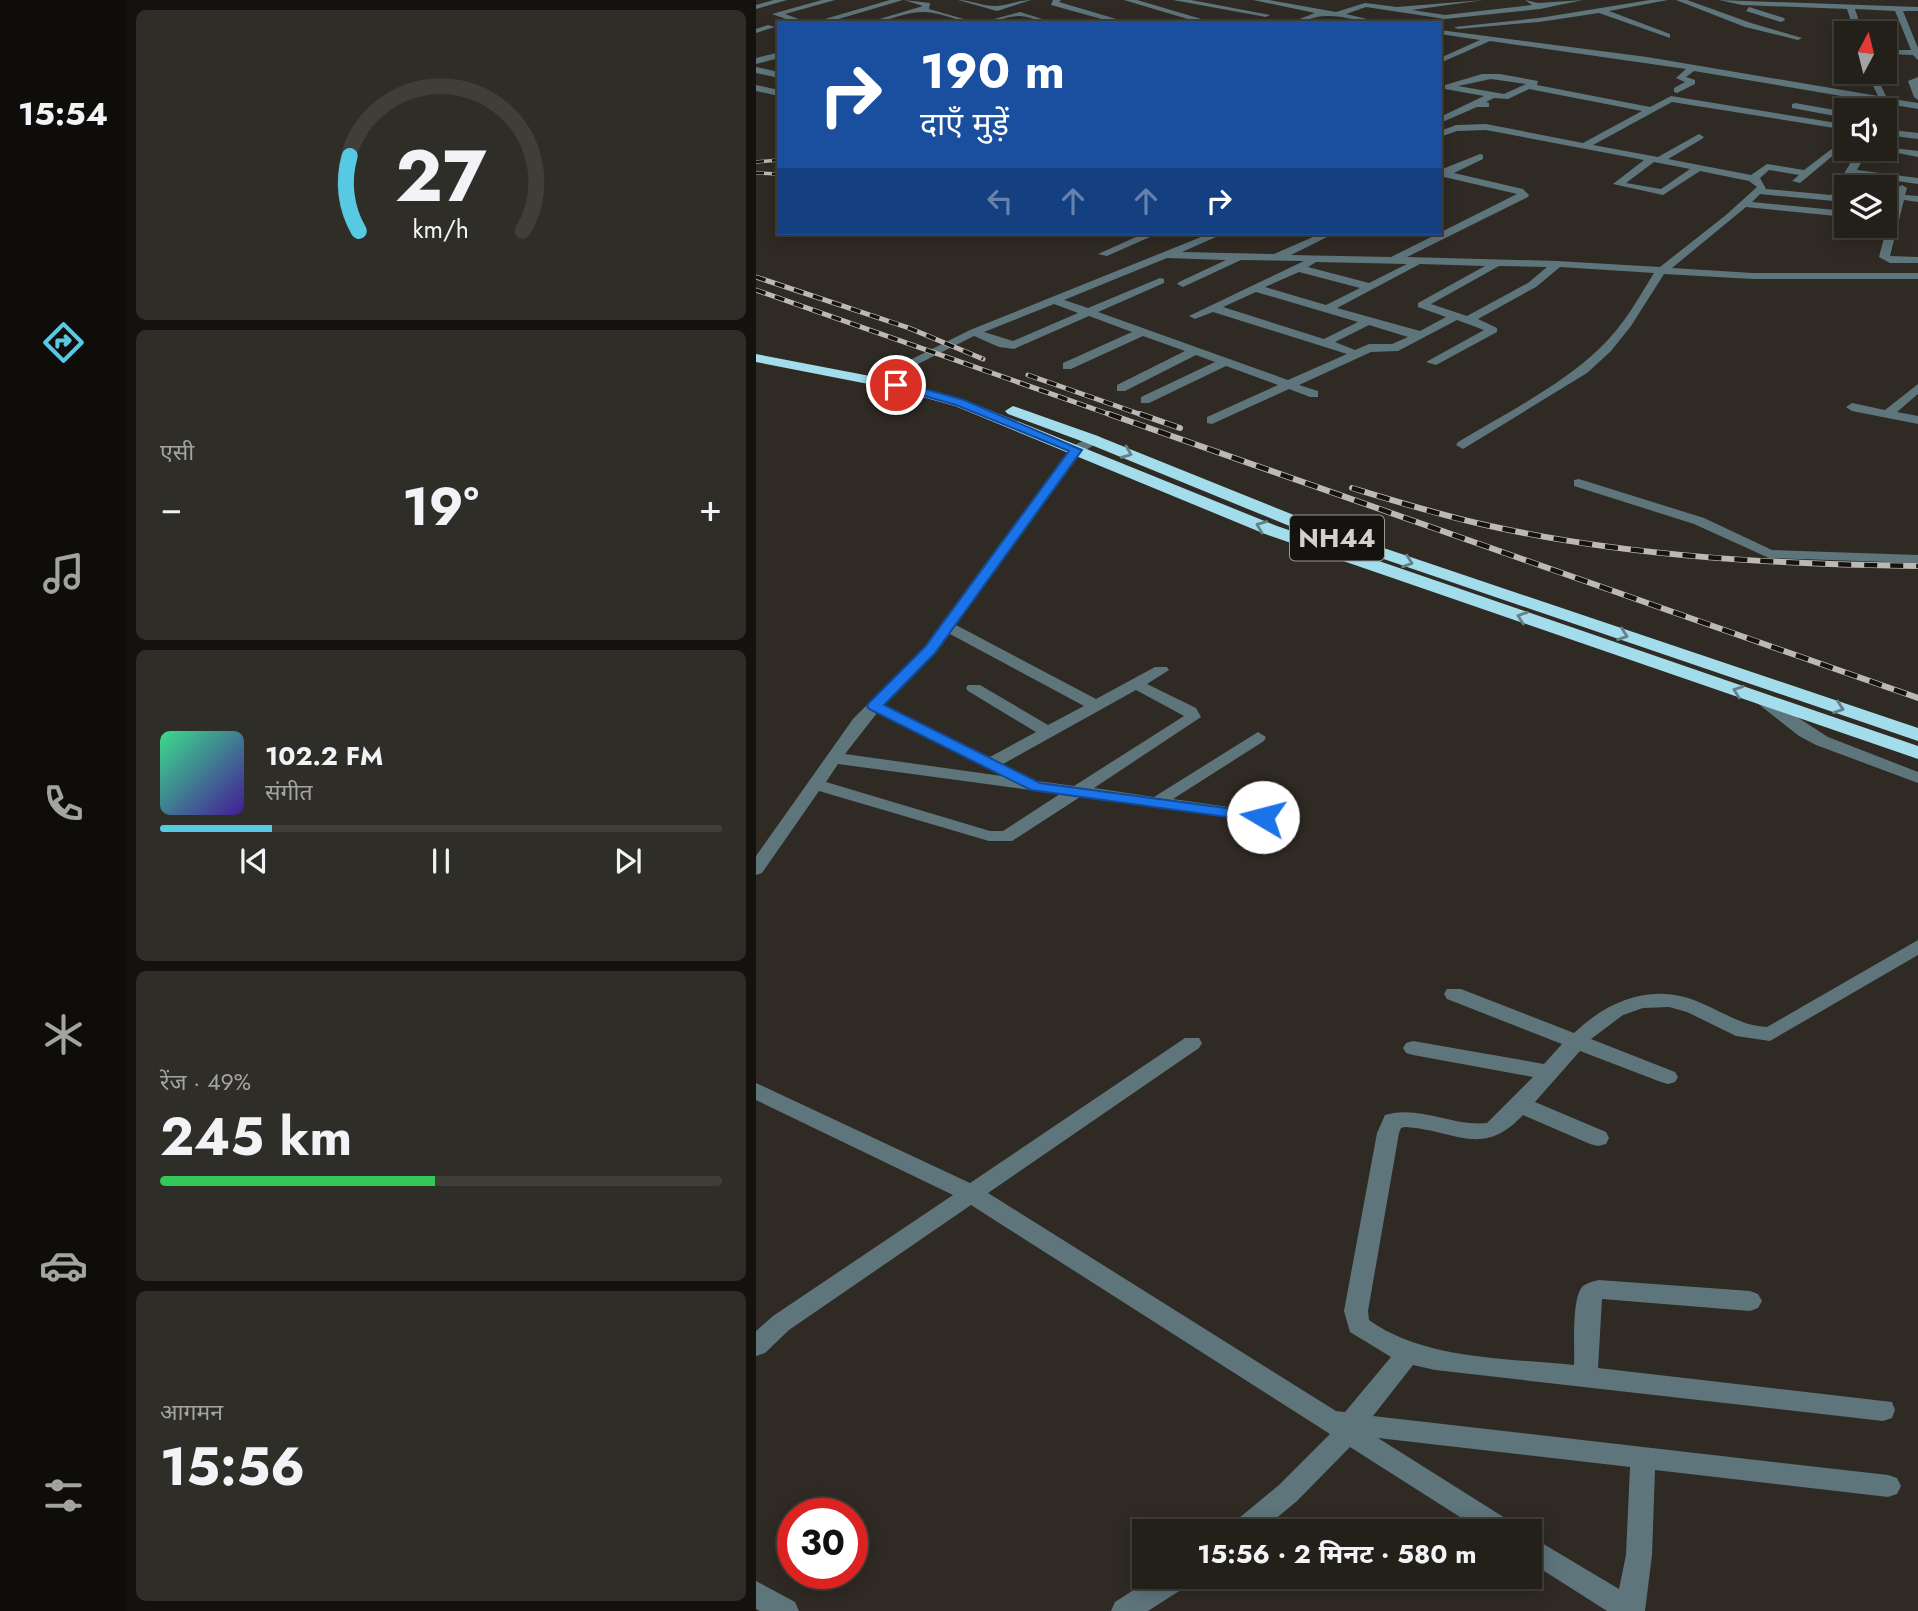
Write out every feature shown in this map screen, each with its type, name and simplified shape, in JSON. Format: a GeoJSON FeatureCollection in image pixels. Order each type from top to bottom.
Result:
{"type":"FeatureCollection","features":[{"type":"Feature","properties":{"kind":"highway","name":"NH44"},"geometry":{"type":"LineString","coordinates":[[756,348],[936,386],[1094,439],[1253,507],[1343,540],[1918,735]]}},
{"type":"Feature","properties":{"kind":"highway","name":"NH44"},"geometry":{"type":"LineString","coordinates":[[756,358],[896,385],[947,399],[1271,530],[1918,753]]}},
{"type":"Feature","properties":{"kind":"street"},"geometry":{"type":"LineString","coordinates":[[756,7],[783,0]]}},
{"type":"Feature","properties":{"kind":"street"},"geometry":{"type":"LineString","coordinates":[[766,16],[831,0]]}},
{"type":"Feature","properties":{"kind":"street"},"geometry":{"type":"LineString","coordinates":[[822,21],[899,0]]}},
{"type":"Feature","properties":{"kind":"street"},"geometry":{"type":"LineString","coordinates":[[908,0],[968,21]]}},
{"type":"Feature","properties":{"kind":"street"},"geometry":{"type":"LineString","coordinates":[[876,21],[922,6],[930,0]]}},
{"type":"Feature","properties":{"kind":"street"},"geometry":{"type":"LineString","coordinates":[[962,0],[997,9]]}},
{"type":"Feature","properties":{"kind":"street"},"geometry":{"type":"LineString","coordinates":[[961,19],[1027,0]]}},
{"type":"Feature","properties":{"kind":"street"},"geometry":{"type":"LineString","coordinates":[[1057,0],[1054,3],[1119,21]]}},
{"type":"Feature","properties":{"kind":"street"},"geometry":{"type":"LineString","coordinates":[[1128,0],[1203,21]]}},
{"type":"Feature","properties":{"kind":"street"},"geometry":{"type":"LineString","coordinates":[[1138,3],[1149,0]]}},
{"type":"Feature","properties":{"kind":"street"},"geometry":{"type":"LineString","coordinates":[[1177,0],[1266,15]]}},
{"type":"Feature","properties":{"kind":"street"},"geometry":{"type":"LineString","coordinates":[[1257,0],[1369,21]]}},
{"type":"Feature","properties":{"kind":"street"},"geometry":{"type":"LineString","coordinates":[[1378,7],[1419,0]]}},
{"type":"Feature","properties":{"kind":"street"},"geometry":{"type":"LineString","coordinates":[[1393,9],[1449,1],[1480,0]]}},
{"type":"Feature","properties":{"kind":"street"},"geometry":{"type":"LineString","coordinates":[[1529,0],[1538,5]]}},
{"type":"Feature","properties":{"kind":"street"},"geometry":{"type":"LineString","coordinates":[[1338,5],[1362,3],[1441,17],[1579,0]]}},
{"type":"Feature","properties":{"kind":"street"},"geometry":{"type":"LineString","coordinates":[[1605,0],[1619,7]]}},
{"type":"Feature","properties":{"kind":"street"},"geometry":{"type":"LineString","coordinates":[[1442,30],[1555,18],[1664,0]]}},
{"type":"Feature","properties":{"kind":"street"},"geometry":{"type":"LineString","coordinates":[[1680,0],[1748,25],[1798,38]]}},
{"type":"Feature","properties":{"kind":"street"},"geometry":{"type":"LineString","coordinates":[[1449,1],[1487,24]]}},
{"type":"Feature","properties":{"kind":"street"},"geometry":{"type":"LineString","coordinates":[[1698,7],[1726,1],[1918,9]]}},
{"type":"Feature","properties":{"kind":"street"},"geometry":{"type":"LineString","coordinates":[[1726,1],[1781,20]]}},
{"type":"Feature","properties":{"kind":"street"},"geometry":{"type":"LineString","coordinates":[[1336,15],[1362,3]]}},
{"type":"Feature","properties":{"kind":"street"},"geometry":{"type":"LineString","coordinates":[[1246,21],[1291,6]]}},
{"type":"Feature","properties":{"kind":"street"},"geometry":{"type":"LineString","coordinates":[[1850,6],[1855,21]]}},
{"type":"Feature","properties":{"kind":"street"},"geometry":{"type":"LineString","coordinates":[[1897,53],[1917,54],[1898,8]]}},
{"type":"Feature","properties":{"kind":"street"},"geometry":{"type":"LineString","coordinates":[[1599,10],[1667,36]]}},
{"type":"Feature","properties":{"kind":"street"},"geometry":{"type":"LineString","coordinates":[[1299,21],[1325,13]]}},
{"type":"Feature","properties":{"kind":"street"},"geometry":{"type":"LineString","coordinates":[[776,14],[799,21]]}},
{"type":"Feature","properties":{"kind":"street"},"geometry":{"type":"LineString","coordinates":[[991,21],[1020,14],[1044,21]]}},
{"type":"Feature","properties":{"kind":"street"},"geometry":{"type":"LineString","coordinates":[[930,21],[948,16]]}},
{"type":"Feature","properties":{"kind":"street"},"geometry":{"type":"LineString","coordinates":[[1555,18],[1573,24]]}},
{"type":"Feature","properties":{"kind":"street"},"geometry":{"type":"LineString","coordinates":[[1597,22],[1620,18]]}},
{"type":"Feature","properties":{"kind":"street"},"geometry":{"type":"LineString","coordinates":[[1104,21],[1112,19]]}},
{"type":"Feature","properties":{"kind":"street"},"geometry":{"type":"LineString","coordinates":[[756,32],[771,27]]}},
{"type":"Feature","properties":{"kind":"street"},"geometry":{"type":"LineString","coordinates":[[1442,30],[1692,68],[1862,98]]}},
{"type":"Feature","properties":{"kind":"street"},"geometry":{"type":"LineString","coordinates":[[1442,60],[1491,38]]}},
{"type":"Feature","properties":{"kind":"street"},"geometry":{"type":"LineString","coordinates":[[756,52],[775,55]]}},
{"type":"Feature","properties":{"kind":"street"},"geometry":{"type":"LineString","coordinates":[[756,61],[775,55]]}},
{"type":"Feature","properties":{"kind":"street"},"geometry":{"type":"LineString","coordinates":[[1677,90],[1692,82],[1680,78],[1692,68]]}},
{"type":"Feature","properties":{"kind":"street"},"geometry":{"type":"LineString","coordinates":[[756,70],[777,75]]}},
{"type":"Feature","properties":{"kind":"street"},"geometry":{"type":"LineString","coordinates":[[1478,75],[1495,75],[1535,83],[1505,97],[1493,95],[1448,87],[1478,75]]}},
{"type":"Feature","properties":{"kind":"street"},"geometry":{"type":"LineString","coordinates":[[1918,80],[1912,82],[1918,97]]}},
{"type":"Feature","properties":{"kind":"street"},"geometry":{"type":"LineString","coordinates":[[1528,86],[1650,110]]}},
{"type":"Feature","properties":{"kind":"street"},"geometry":{"type":"LineString","coordinates":[[756,88],[777,93]]}},
{"type":"Feature","properties":{"kind":"street"},"geometry":{"type":"LineString","coordinates":[[1782,117],[1817,90]]}},
{"type":"Feature","properties":{"kind":"street"},"geometry":{"type":"LineString","coordinates":[[1442,121],[1493,95]]}},
{"type":"Feature","properties":{"kind":"street"},"geometry":{"type":"LineString","coordinates":[[1586,145],[1671,99],[1834,125]]}},
{"type":"Feature","properties":{"kind":"street"},"geometry":{"type":"LineString","coordinates":[[1897,103],[1918,106]]}},
{"type":"Feature","properties":{"kind":"street"},"geometry":{"type":"LineString","coordinates":[[1476,104],[1494,107]]}},
{"type":"Feature","properties":{"kind":"street"},"geometry":{"type":"LineString","coordinates":[[1795,106],[1834,113]]}},
{"type":"Feature","properties":{"kind":"street"},"geometry":{"type":"LineString","coordinates":[[1442,123],[1456,128]]}},
{"type":"Feature","properties":{"kind":"street"},"geometry":{"type":"LineString","coordinates":[[1442,133],[1456,128],[1486,127],[1753,179],[1761,184],[1759,191],[1745,204],[1660,272],[1628,324],[1596,358],[1552,391],[1464,444]]}},
{"type":"Feature","properties":{"kind":"street"},"geometry":{"type":"LineString","coordinates":[[1897,133],[1918,136]]}},
{"type":"Feature","properties":{"kind":"street"},"geometry":{"type":"LineString","coordinates":[[1698,169],[1663,192],[1618,184],[1655,160],[1699,137]]}},
{"type":"Feature","properties":{"kind":"street"},"geometry":{"type":"LineString","coordinates":[[1797,181],[1833,151]]}},
{"type":"Feature","properties":{"kind":"street"},"geometry":{"type":"LineString","coordinates":[[1897,151],[1918,154]]}},
{"type":"Feature","properties":{"kind":"street"},"geometry":{"type":"LineString","coordinates":[[1444,176],[1479,157]]}},
{"type":"Feature","properties":{"kind":"street"},"geometry":{"type":"LineString","coordinates":[[1759,191],[1834,198],[1857,161]]}},
{"type":"Feature","properties":{"kind":"street"},"geometry":{"type":"LineString","coordinates":[[1753,179],[1767,167],[1806,173]]}},
{"type":"Feature","properties":{"kind":"street"},"geometry":{"type":"LineString","coordinates":[[1851,172],[1918,181]]}},
{"type":"Feature","properties":{"kind":"street"},"geometry":{"type":"LineString","coordinates":[[1390,262],[1524,195],[1519,191],[1444,176]]}},
{"type":"Feature","properties":{"kind":"street"},"geometry":{"type":"LineString","coordinates":[[1897,202],[1901,193],[1918,199]]}},
{"type":"Feature","properties":{"kind":"street"},"geometry":{"type":"LineString","coordinates":[[1745,204],[1834,213]]}},
{"type":"Feature","properties":{"kind":"street"},"geometry":{"type":"LineString","coordinates":[[1103,254],[1149,235]]}},
{"type":"Feature","properties":{"kind":"street"},"geometry":{"type":"LineString","coordinates":[[1189,235],[1204,239]]}},
{"type":"Feature","properties":{"kind":"street"},"geometry":{"type":"LineString","coordinates":[[888,374],[974,332],[1215,235]]}},
{"type":"Feature","properties":{"kind":"street"},"geometry":{"type":"LineString","coordinates":[[1274,259],[1326,235]]}},
{"type":"Feature","properties":{"kind":"street"},"geometry":{"type":"LineString","coordinates":[[1887,238],[1885,259],[1918,260]]}},
{"type":"Feature","properties":{"kind":"street"},"geometry":{"type":"LineString","coordinates":[[1167,255],[1419,263],[1557,264],[1753,276],[1918,276]]}},
{"type":"Feature","properties":{"kind":"street"},"geometry":{"type":"LineString","coordinates":[[1183,284],[1239,258]]}},
{"type":"Feature","properties":{"kind":"street"},"geometry":{"type":"LineString","coordinates":[[1195,316],[1314,260]]}},
{"type":"Feature","properties":{"kind":"street"},"geometry":{"type":"LineString","coordinates":[[1327,309],[1419,263]]}},
{"type":"Feature","properties":{"kind":"street"},"geometry":{"type":"LineString","coordinates":[[1432,362],[1493,330],[1422,305],[1497,264]]}},
{"type":"Feature","properties":{"kind":"street"},"geometry":{"type":"LineString","coordinates":[[1212,420],[1369,348],[1394,348],[1462,318],[1532,285],[1557,264]]}},
{"type":"Feature","properties":{"kind":"street"},"geometry":{"type":"LineString","coordinates":[[1298,268],[1370,287]]}},
{"type":"Feature","properties":{"kind":"street"},"geometry":{"type":"LineString","coordinates":[[974,332],[1003,344],[1014,345],[1160,281]]}},
{"type":"Feature","properties":{"kind":"street"},"geometry":{"type":"LineString","coordinates":[[1255,288],[1420,335]]}},
{"type":"Feature","properties":{"kind":"street"},"geometry":{"type":"LineString","coordinates":[[1054,300],[1314,394]]}},
{"type":"Feature","properties":{"kind":"street"},"geometry":{"type":"LineString","coordinates":[[1213,307],[1350,351]]}},
{"type":"Feature","properties":{"kind":"street"},"geometry":{"type":"LineString","coordinates":[[1325,343],[1368,321]]}},
{"type":"Feature","properties":{"kind":"street"},"geometry":{"type":"LineString","coordinates":[[1067,366],[1142,332]]}},
{"type":"Feature","properties":{"kind":"street"},"geometry":{"type":"LineString","coordinates":[[1121,387],[1195,351]]}},
{"type":"Feature","properties":{"kind":"street"},"geometry":{"type":"LineString","coordinates":[[1145,400],[1225,362]]}},
{"type":"Feature","properties":{"kind":"street"},"geometry":{"type":"LineString","coordinates":[[1887,414],[1918,388]]}},
{"type":"Feature","properties":{"kind":"street"},"geometry":{"type":"LineString","coordinates":[[1852,407],[1918,420]]}},
{"type":"Feature","properties":{"kind":"street"},"geometry":{"type":"LineString","coordinates":[[756,869],[859,722],[930,650],[1076,450],[1094,439]]}},
{"type":"Feature","properties":{"kind":"street"},"geometry":{"type":"LineString","coordinates":[[1579,482],[1699,521],[1769,554],[1918,559]]}},
{"type":"Feature","properties":{"kind":"street"},"geometry":{"type":"LineString","coordinates":[[948,627],[1096,706]]}},
{"type":"Feature","properties":{"kind":"street"},"geometry":{"type":"LineString","coordinates":[[990,764],[1161,670]]}},
{"type":"Feature","properties":{"kind":"street"},"geometry":{"type":"LineString","coordinates":[[815,784],[996,837],[1012,834],[1193,717],[1190,711],[1135,684]]}},
{"type":"Feature","properties":{"kind":"street"},"geometry":{"type":"LineString","coordinates":[[974,688],[1048,732]]}},
{"type":"Feature","properties":{"kind":"street"},"geometry":{"type":"LineString","coordinates":[[1763,700],[1805,732],[1822,741],[1918,778]]}},
{"type":"Feature","properties":{"kind":"street"},"geometry":{"type":"LineString","coordinates":[[875,706],[1037,787]]}},
{"type":"Feature","properties":{"kind":"street"},"geometry":{"type":"LineString","coordinates":[[1156,803],[1258,737]]}},
{"type":"Feature","properties":{"kind":"street"},"geometry":{"type":"LineString","coordinates":[[834,758],[1263,817]]}},
{"type":"Feature","properties":{"kind":"street"},"geometry":{"type":"LineString","coordinates":[[1883,1410],[1435,1360],[1407,1354],[1365,1330],[1358,1325],[1356,1319],[1393,1121],[1485,1132],[1499,1125],[1577,1041],[1614,1012],[1637,1003],[1662,999],[1683,1004],[1753,1033],[1770,1034],[1918,946]]}},
{"type":"Feature","properties":{"kind":"street"},"geometry":{"type":"LineString","coordinates":[[1454,994],[1668,1077]]}},
{"type":"Feature","properties":{"kind":"street"},"geometry":{"type":"LineString","coordinates":[[756,1346],[781,1323],[1192,1043]]}},
{"type":"Feature","properties":{"kind":"street"},"geometry":{"type":"LineString","coordinates":[[1413,1048],[1549,1072]]}},
{"type":"Feature","properties":{"kind":"street"},"geometry":{"type":"LineString","coordinates":[[756,1091],[972,1194],[1343,1426],[1486,1519]]}},
{"type":"Feature","properties":{"kind":"street"},"geometry":{"type":"LineString","coordinates":[[1519,1104],[1598,1138]]}},
{"type":"Feature","properties":{"kind":"street"},"geometry":{"type":"LineString","coordinates":[[1586,1377],[1588,1301],[1590,1294],[1600,1289],[1750,1301]]}},
{"type":"Feature","properties":{"kind":"street"},"geometry":{"type":"LineString","coordinates":[[1257,1519],[1288,1493],[1407,1354]]}},
{"type":"Feature","properties":{"kind":"street"},"geometry":{"type":"LineString","coordinates":[[1343,1426],[1888,1486]]}},
{"type":"Feature","properties":{"kind":"street"},"geometry":{"type":"LineString","coordinates":[[1542,1556],[1630,1611],[1639,1555],[1643,1458]]}},
{"type":"Feature","properties":{"kind":"street"},"geometry":{"type":"LineString","coordinates":[[1125,1611],[1159,1589]]}},
{"type":"Feature","properties":{"kind":"street"},"geometry":{"type":"LineString","coordinates":[[756,1594],[785,1611]]}},
{"type":"Feature","properties":{"kind":"railway"},"geometry":{"type":"LineString","coordinates":[[756,162],[777,160]]}},
{"type":"Feature","properties":{"kind":"railway"},"geometry":{"type":"LineString","coordinates":[[756,173],[777,174]]}},
{"type":"Feature","properties":{"kind":"railway"},"geometry":{"type":"LineString","coordinates":[[756,277],[909,328],[983,359]]}},
{"type":"Feature","properties":{"kind":"railway"},"geometry":{"type":"LineString","coordinates":[[756,290],[1114,416]]}},
{"type":"Feature","properties":{"kind":"railway"},"geometry":{"type":"LineString","coordinates":[[1028,375],[1145,416]]}},
{"type":"Feature","properties":{"kind":"railway"},"geometry":{"type":"LineString","coordinates":[[1109,414],[1918,698]]}},
{"type":"Feature","properties":{"kind":"railway"},"geometry":{"type":"LineString","coordinates":[[1140,414],[1180,428]]}},
{"type":"Feature","properties":{"kind":"railway"},"geometry":{"type":"LineString","coordinates":[[1352,488],[1472,522],[1596,545],[1757,561],[1918,566]]}},
{"type":"Feature","properties":{"kind":"route"},"geometry":{"type":"LineString","coordinates":[[896,385],[960,403],[1076,450],[945,632],[915,667],[875,706],[1037,787],[1263,817]]}}]}
